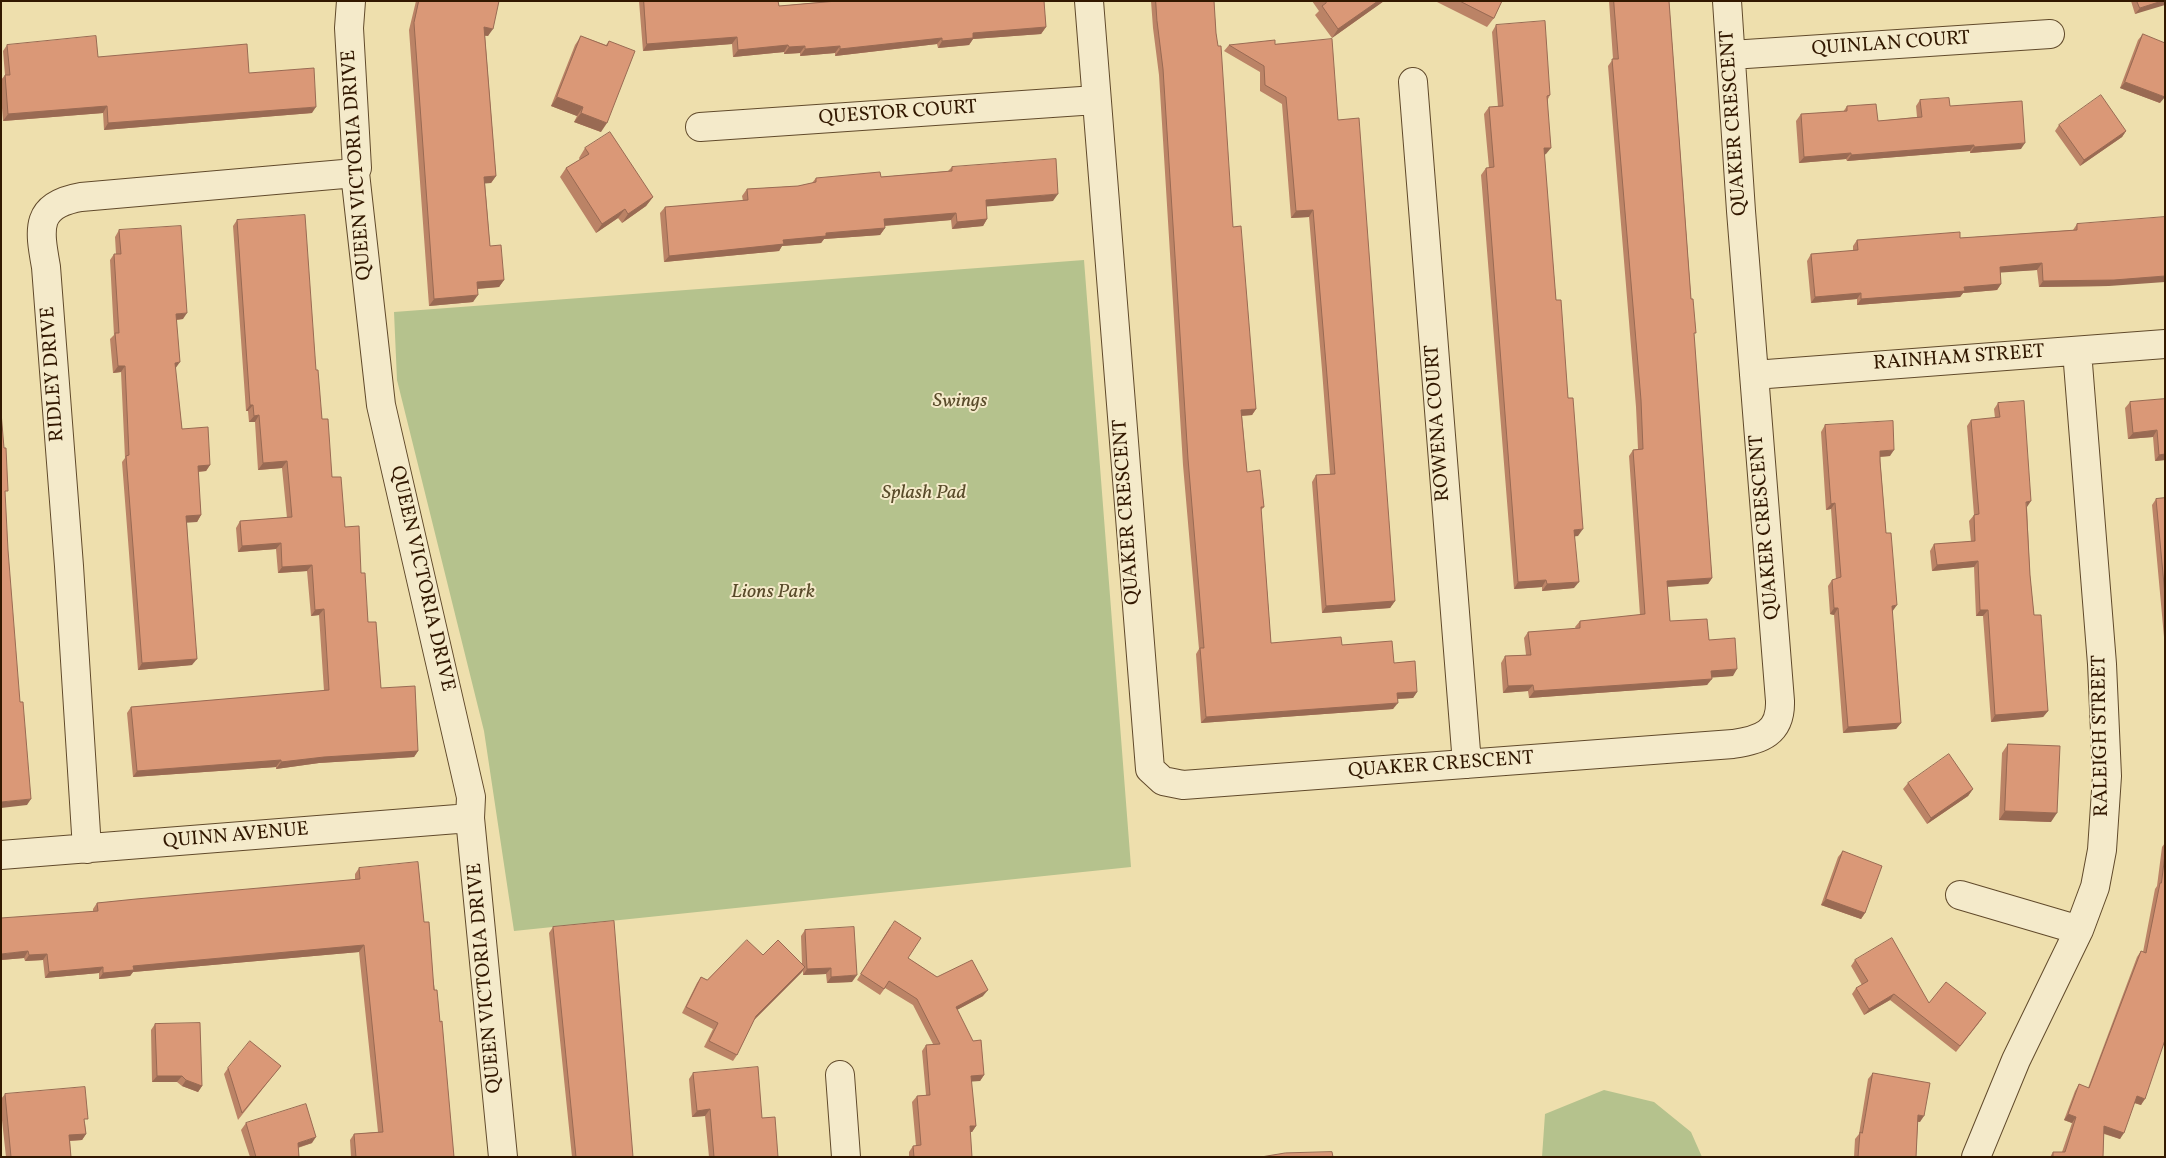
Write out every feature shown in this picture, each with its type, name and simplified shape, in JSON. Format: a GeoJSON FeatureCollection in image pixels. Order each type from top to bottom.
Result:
{"type":"FeatureCollection","features":[{"type":"Feature","properties":{"kind":"street","name":"QUEEN VICTORIA DRIVE"},"geometry":{"type":"LineString","coordinates":[[351,1],[349,28],[357,168],[355,173],[381,405],[471,797],[470,818],[503,1157]]}},
{"type":"Feature","properties":{"kind":"street","name":"QUAKER CRESCENT"},"geometry":{"type":"LineString","coordinates":[[1089,1],[1150,769],[1162,781],[1183,785],[1733,744],[1753,741],[1764,736],[1776,724],[1780,714],[1780,701],[1727,1]]}},
{"type":"Feature","properties":{"kind":"street","name":"QUINLAN COURT"},"geometry":{"type":"LineString","coordinates":[[1731,56],[2050,34]]}},
{"type":"Feature","properties":{"kind":"street","name":"ROWENA COURT"},"geometry":{"type":"LineString","coordinates":[[1413,82],[1467,764]]}},
{"type":"Feature","properties":{"kind":"street","name":"QUESTOR COURT"},"geometry":{"type":"LineString","coordinates":[[700,127],[1096,100]]}},
{"type":"Feature","properties":{"kind":"street","name":"RIDLEY DRIVE"},"geometry":{"type":"LineString","coordinates":[[87,849],[69,566],[46,268],[42,244],[43,222],[49,210],[62,200],[81,197],[355,173]]}},
{"type":"Feature","properties":{"kind":"street","name":"RAINHAM STREET"},"geometry":{"type":"LineString","coordinates":[[1754,375],[2165,344]]}},
{"type":"Feature","properties":{"kind":"street","name":"RALEIGH STREET"},"geometry":{"type":"LineString","coordinates":[[1976,1157],[2016,1060],[2079,930],[2097,878],[2102,850],[2107,776],[2102,664],[2077,350]]}},
{"type":"Feature","properties":{"kind":"street","name":"QUINN AVENUE"},"geometry":{"type":"LineString","coordinates":[[1,855],[470,818]]}},
{"type":"Feature","properties":{"kind":"street"},"geometry":{"type":"LineString","coordinates":[[1960,895],[2079,930]]}},
{"type":"Feature","properties":{"kind":"street"},"geometry":{"type":"LineString","coordinates":[[840,1076],[846,1157]]}},
{"type":"Feature","properties":{"kind":"green space","name":"Lions Park"},"geometry":{"type":"Polygon","coordinates":[[[1084,260],[1131,867],[514,931],[484,731],[397,380],[394,312],[1084,260]]]}},
{"type":"Feature","properties":{"kind":"green space"},"geometry":{"type":"Polygon","coordinates":[[[1604,1090],[1654,1102],[1691,1132],[1702,1157],[1542,1157],[1545,1114],[1604,1090]]]}},
{"type":"Feature","properties":{"kind":"building"},"geometry":{"type":"Polygon","coordinates":[[[419,1],[499,1],[493,29],[484,27],[496,176],[484,177],[490,246],[501,245],[504,280],[477,282],[478,295],[434,299],[414,23],[419,1]]]}},
{"type":"Feature","properties":{"kind":"building"},"geometry":{"type":"Polygon","coordinates":[[[644,1],[778,1],[779,6],[837,1],[1044,1],[1046,27],[973,33],[973,38],[942,41],[942,38],[840,49],[840,46],[805,49],[805,46],[789,47],[788,45],[738,50],[737,37],[647,44],[644,1]]]}},
{"type":"Feature","properties":{"kind":"building"},"geometry":{"type":"Polygon","coordinates":[[[1156,1],[1214,1],[1218,46],[1221,46],[1233,227],[1241,226],[1256,409],[1241,410],[1247,472],[1260,470],[1264,507],[1261,507],[1271,643],[1341,637],[1342,645],[1392,641],[1394,663],[1415,661],[1417,692],[1397,693],[1398,703],[1206,717],[1200,648],[1204,648],[1188,459],[1163,69],[1156,1]]]}},
{"type":"Feature","properties":{"kind":"building"},"geometry":{"type":"Polygon","coordinates":[[[1325,1],[1378,1],[1338,29],[1322,6],[1326,3],[1325,1]]]}},
{"type":"Feature","properties":{"kind":"building"},"geometry":{"type":"Polygon","coordinates":[[[1460,1],[1502,1],[1494,18],[1460,1]]]}},
{"type":"Feature","properties":{"kind":"building"},"geometry":{"type":"Polygon","coordinates":[[[1614,1],[1669,1],[1691,299],[1693,299],[1696,333],[1694,333],[1712,578],[1667,581],[1670,621],[1707,619],[1709,640],[1735,638],[1737,669],[1711,671],[1712,679],[1534,691],[1533,685],[1508,686],[1505,656],[1531,655],[1528,632],[1580,628],[1580,621],[1645,614],[1633,450],[1643,449],[1641,400],[1612,59],[1618,59],[1614,1]]]}},
{"type":"Feature","properties":{"kind":"building"},"geometry":{"type":"Polygon","coordinates":[[[2137,1],[2162,1],[2140,8],[2137,1]]]}},
{"type":"Feature","properties":{"kind":"building"},"geometry":{"type":"Polygon","coordinates":[[[1545,21],[1550,95],[1547,96],[1551,148],[1544,148],[1556,300],[1561,300],[1568,398],[1573,398],[1583,529],[1574,530],[1579,582],[1547,584],[1546,580],[1518,582],[1486,168],[1494,167],[1489,107],[1503,106],[1496,25],[1545,21]]]}},
{"type":"Feature","properties":{"kind":"building"},"geometry":{"type":"Polygon","coordinates":[[[2143,34],[2165,43],[2165,97],[2125,82],[2143,34]]]}},
{"type":"Feature","properties":{"kind":"building"},"geometry":{"type":"Polygon","coordinates":[[[96,36],[98,57],[247,44],[249,73],[314,68],[316,107],[108,123],[107,106],[8,114],[5,75],[10,75],[7,45],[96,36]]]}},
{"type":"Feature","properties":{"kind":"building"},"geometry":{"type":"Polygon","coordinates":[[[581,36],[607,46],[609,41],[635,51],[607,123],[581,113],[583,107],[557,97],[581,36]]]}},
{"type":"Feature","properties":{"kind":"building"},"geometry":{"type":"Polygon","coordinates":[[[1332,39],[1338,120],[1359,118],[1395,601],[1326,606],[1316,475],[1335,474],[1313,210],[1296,211],[1286,97],[1265,85],[1264,66],[1229,45],[1275,40],[1275,44],[1332,39]]]}},
{"type":"Feature","properties":{"kind":"building"},"geometry":{"type":"Polygon","coordinates":[[[2101,95],[2126,131],[2084,160],[2059,125],[2101,95]]]}},
{"type":"Feature","properties":{"kind":"building"},"geometry":{"type":"Polygon","coordinates":[[[1949,98],[1950,106],[2022,101],[2025,143],[1804,157],[1801,114],[1847,111],[1847,106],[1876,104],[1878,121],[1922,117],[1920,100],[1949,98]]]}},
{"type":"Feature","properties":{"kind":"building"},"geometry":{"type":"Polygon","coordinates":[[[610,132],[653,197],[628,214],[625,209],[602,224],[566,168],[589,154],[585,148],[610,132]]]}},
{"type":"Feature","properties":{"kind":"building"},"geometry":{"type":"Polygon","coordinates":[[[1056,159],[1058,194],[986,200],[987,219],[957,222],[956,213],[884,219],[885,228],[826,233],[826,236],[783,240],[784,244],[669,256],[665,207],[748,200],[747,189],[798,186],[816,182],[816,178],[880,172],[881,177],[952,171],[952,167],[1056,159]]]}},
{"type":"Feature","properties":{"kind":"building"},"geometry":{"type":"Polygon","coordinates":[[[305,215],[316,370],[318,370],[322,419],[328,419],[332,477],[341,477],[345,527],[359,526],[361,573],[365,573],[368,622],[376,622],[381,688],[415,686],[418,751],[137,771],[131,707],[329,690],[324,609],[315,610],[312,565],[282,567],[281,543],[242,546],[240,521],[292,517],[287,461],[263,463],[259,415],[254,416],[253,405],[250,405],[237,220],[305,215]]]}},
{"type":"Feature","properties":{"kind":"building"},"geometry":{"type":"Polygon","coordinates":[[[2165,217],[2165,276],[2114,280],[2043,281],[2042,263],[2000,267],[2001,284],[1964,287],[1965,291],[1861,299],[1861,293],[1815,297],[1811,254],[1858,250],[1857,240],[1960,232],[1960,238],[2077,230],[2077,224],[2165,217]]]}},
{"type":"Feature","properties":{"kind":"building"},"geometry":{"type":"Polygon","coordinates":[[[181,226],[187,313],[176,314],[180,362],[175,363],[182,429],[208,427],[210,465],[198,466],[201,515],[186,516],[197,659],[142,663],[126,456],[129,455],[125,366],[118,366],[115,333],[119,333],[114,254],[121,254],[119,230],[181,226]]]}},
{"type":"Feature","properties":{"kind":"building"},"geometry":{"type":"Polygon","coordinates":[[[2165,399],[2165,454],[2159,455],[2157,430],[2133,433],[2130,402],[2165,399]]]}},
{"type":"Feature","properties":{"kind":"building"},"geometry":{"type":"Polygon","coordinates":[[[2024,401],[2031,501],[2026,502],[2030,575],[2034,615],[2041,615],[2048,711],[1995,715],[1988,610],[1980,610],[1978,561],[1937,565],[1934,544],[1975,541],[1974,515],[1979,514],[1971,420],[2000,417],[1998,403],[2024,401]]]}},
{"type":"Feature","properties":{"kind":"building"},"geometry":{"type":"Polygon","coordinates":[[[1,412],[4,448],[6,448],[8,491],[5,491],[8,550],[20,702],[23,702],[31,799],[1,802],[1,412]]]}},
{"type":"Feature","properties":{"kind":"building"},"geometry":{"type":"Polygon","coordinates":[[[1893,421],[1894,450],[1880,451],[1880,461],[1886,533],[1891,533],[1897,605],[1892,606],[1901,723],[1848,727],[1838,608],[1834,608],[1832,580],[1841,577],[1835,503],[1831,504],[1825,425],[1893,421]]]}},
{"type":"Feature","properties":{"kind":"building"},"geometry":{"type":"Polygon","coordinates":[[[2165,498],[2165,595],[2156,499],[2165,498]]]}},
{"type":"Feature","properties":{"kind":"building"},"geometry":{"type":"Polygon","coordinates":[[[2008,744],[2060,746],[2057,813],[2005,811],[2008,744]]]}},
{"type":"Feature","properties":{"kind":"building"},"geometry":{"type":"Polygon","coordinates":[[[1949,754],[1973,789],[1931,818],[1908,783],[1949,754]]]}},
{"type":"Feature","properties":{"kind":"building"},"geometry":{"type":"Polygon","coordinates":[[[1843,851],[1882,866],[1865,913],[1826,899],[1843,851]]]}},
{"type":"Feature","properties":{"kind":"building"},"geometry":{"type":"Polygon","coordinates":[[[2165,855],[2165,1040],[2145,1099],[2137,1096],[2124,1133],[2104,1126],[2103,1157],[2053,1157],[2053,1152],[2065,1152],[2076,1117],[2068,1114],[2079,1084],[2089,1088],[2141,951],[2146,953],[2165,855]]]}},
{"type":"Feature","properties":{"kind":"building"},"geometry":{"type":"Polygon","coordinates":[[[418,862],[424,922],[429,922],[434,990],[437,990],[440,1022],[442,1021],[454,1157],[356,1157],[354,1134],[383,1132],[364,945],[133,966],[134,970],[103,973],[103,967],[49,972],[47,954],[29,955],[28,951],[1,954],[1,918],[98,911],[97,903],[360,879],[359,868],[418,862]]]}},
{"type":"Feature","properties":{"kind":"building"},"geometry":{"type":"Polygon","coordinates":[[[614,921],[633,1157],[576,1157],[553,927],[614,921]]]}},
{"type":"Feature","properties":{"kind":"building"},"geometry":{"type":"Polygon","coordinates":[[[895,921],[921,938],[908,958],[937,977],[972,960],[988,990],[956,1007],[973,1041],[981,1040],[984,1075],[971,1076],[976,1126],[970,1126],[972,1157],[914,1157],[913,1146],[921,1145],[917,1096],[930,1095],[926,1045],[940,1044],[917,999],[889,981],[884,989],[861,974],[895,921]]]}},
{"type":"Feature","properties":{"kind":"building"},"geometry":{"type":"Polygon","coordinates":[[[854,927],[857,975],[831,977],[831,968],[807,969],[805,930],[854,927]]]}},
{"type":"Feature","properties":{"kind":"building"},"geometry":{"type":"Polygon","coordinates":[[[1892,938],[1929,1003],[1946,982],[1986,1013],[1960,1046],[1894,994],[1869,1009],[1856,988],[1868,981],[1855,960],[1892,938]]]}},
{"type":"Feature","properties":{"kind":"building"},"geometry":{"type":"Polygon","coordinates":[[[747,940],[763,955],[778,940],[805,967],[756,1016],[737,1055],[709,1041],[718,1023],[686,1007],[701,977],[707,980],[747,940]]]}},
{"type":"Feature","properties":{"kind":"building"},"geometry":{"type":"Polygon","coordinates":[[[200,1023],[202,1086],[186,1080],[182,1076],[157,1076],[155,1024],[200,1023]]]}},
{"type":"Feature","properties":{"kind":"building"},"geometry":{"type":"Polygon","coordinates":[[[250,1041],[281,1066],[242,1113],[228,1068],[250,1041]]]}},
{"type":"Feature","properties":{"kind":"building"},"geometry":{"type":"Polygon","coordinates":[[[758,1067],[762,1118],[775,1117],[778,1157],[714,1157],[710,1109],[697,1111],[693,1073],[758,1067]]]}},
{"type":"Feature","properties":{"kind":"building"},"geometry":{"type":"Polygon","coordinates":[[[1873,1073],[1930,1083],[1924,1116],[1918,1115],[1916,1157],[1858,1157],[1860,1132],[1862,1133],[1873,1073]]]}},
{"type":"Feature","properties":{"kind":"building"},"geometry":{"type":"Polygon","coordinates":[[[85,1087],[88,1119],[84,1119],[86,1134],[69,1135],[71,1157],[11,1157],[5,1094],[85,1087]]]}},
{"type":"Feature","properties":{"kind":"building"},"geometry":{"type":"Polygon","coordinates":[[[306,1104],[316,1137],[298,1143],[299,1157],[256,1157],[246,1123],[306,1104]]]}},
{"type":"Feature","properties":{"kind":"building"},"geometry":{"type":"Polygon","coordinates":[[[1332,1152],[1333,1157],[1261,1157],[1285,1153],[1332,1152]]]}},
{"type":"Feature","properties":{"kind":"park label","name":"Swings"},"geometry":{"type":"Point","coordinates":[960,402]}},
{"type":"Feature","properties":{"kind":"park label","name":"Splash Pad"},"geometry":{"type":"Point","coordinates":[924,494]}}]}
